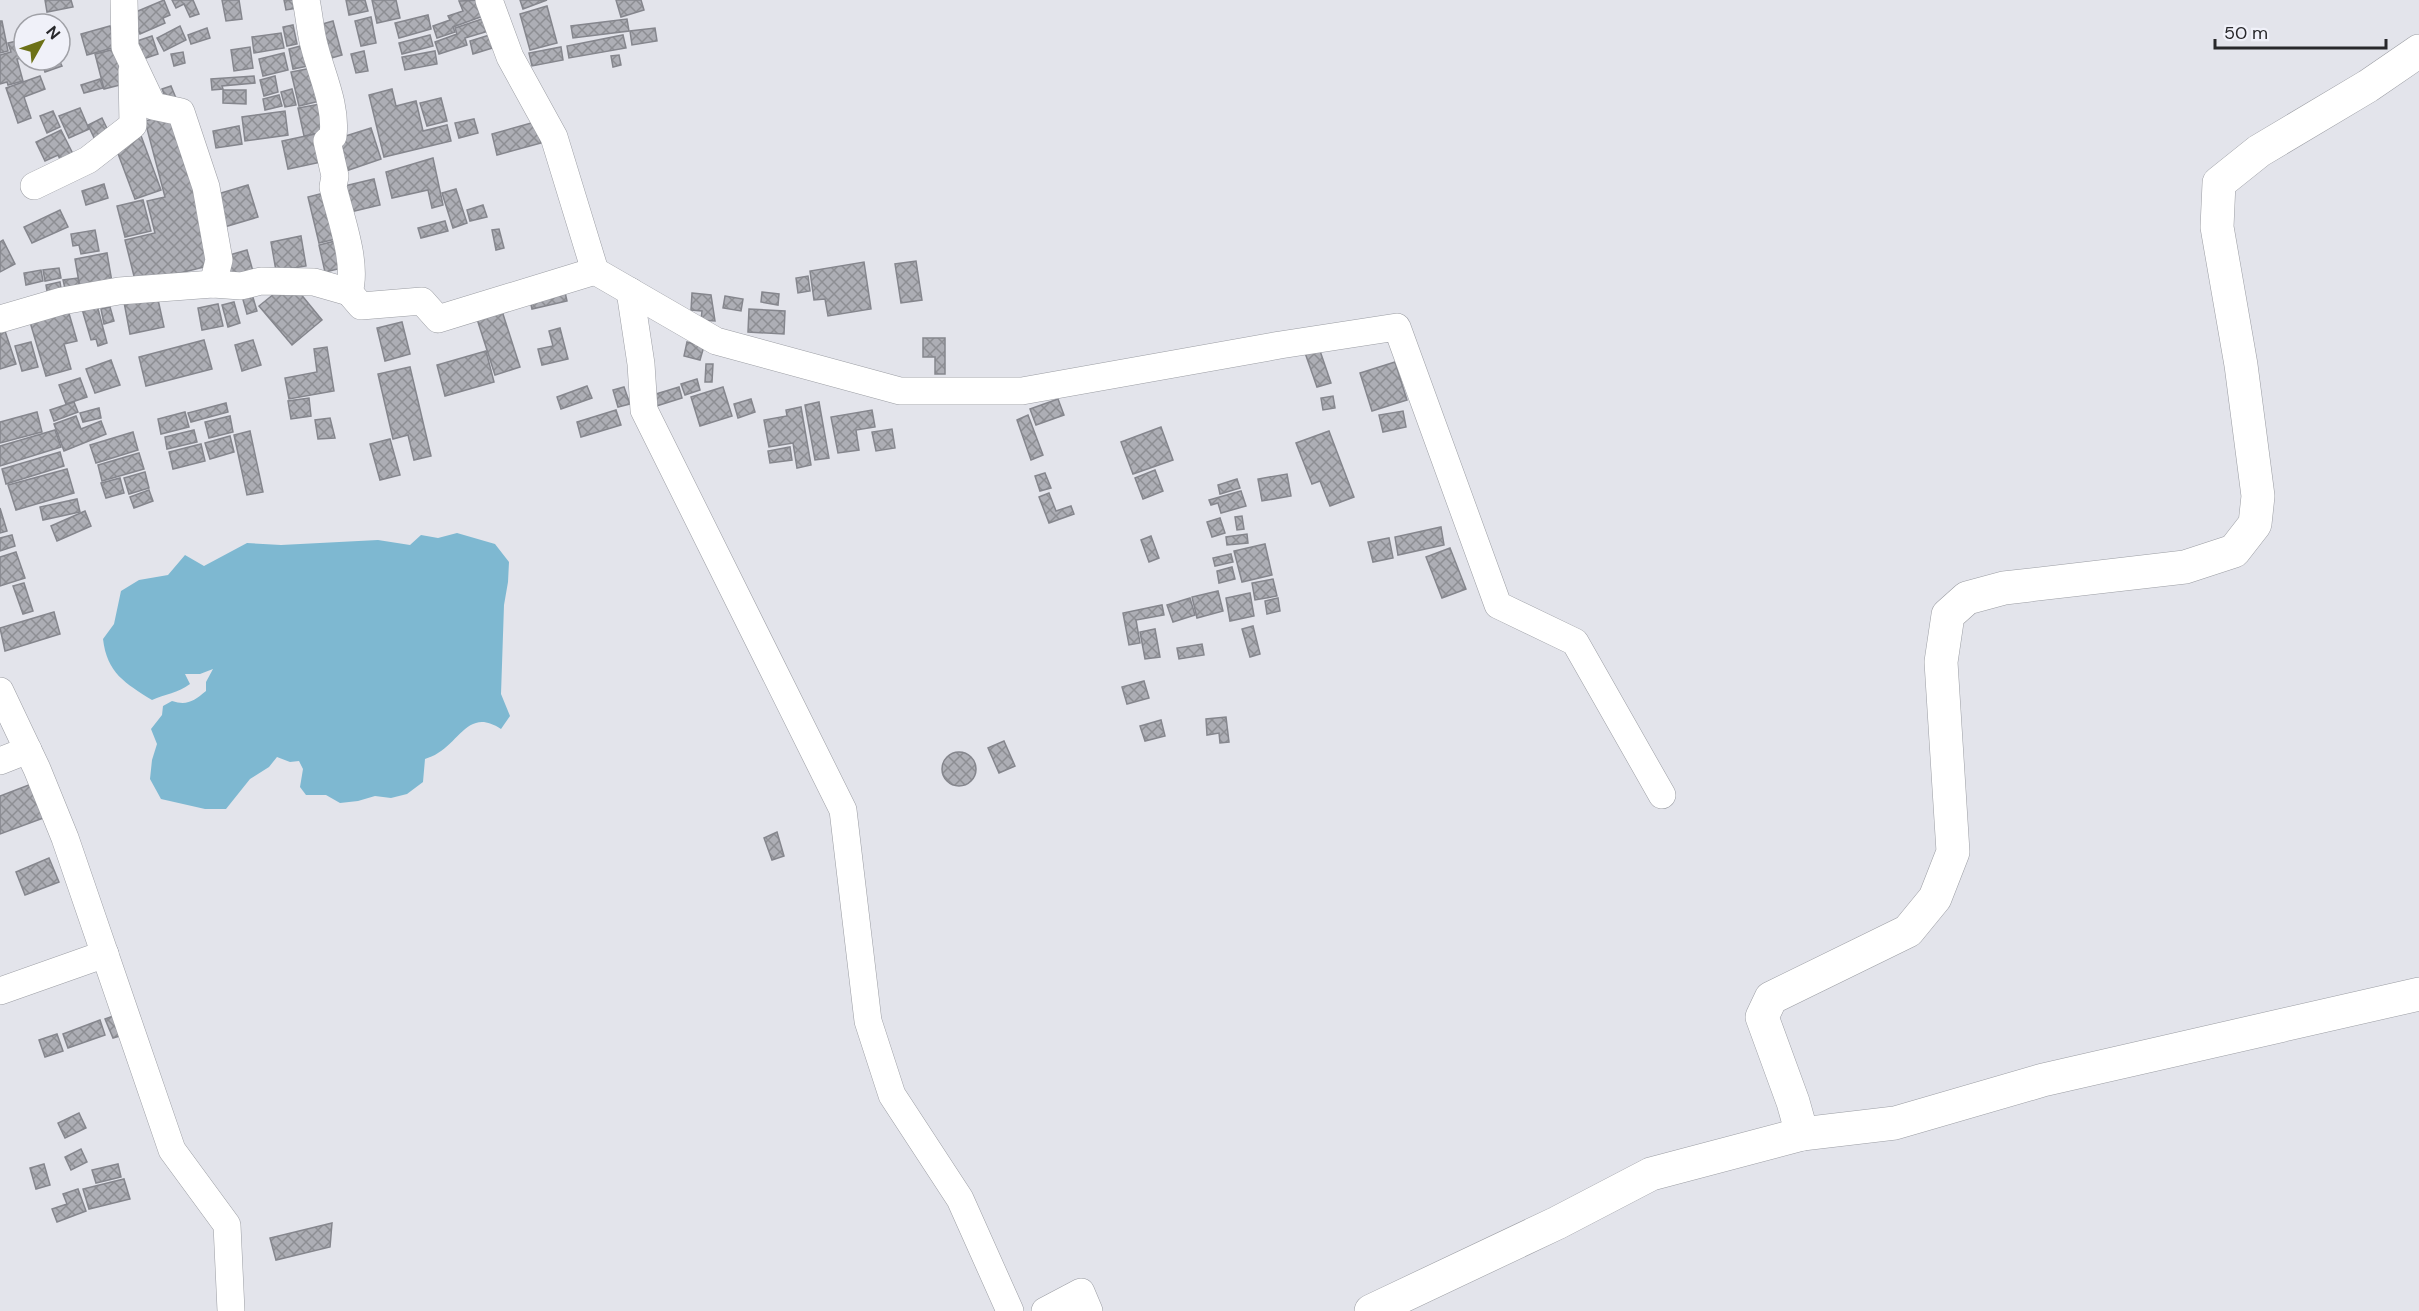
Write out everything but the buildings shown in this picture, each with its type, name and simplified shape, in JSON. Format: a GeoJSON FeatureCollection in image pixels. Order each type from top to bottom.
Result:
{"type":"FeatureCollection","features":[{"type":"Feature","properties":{"kind":"street"},"geometry":{"type":"LineString","coordinates":[[306,0],[312,39],[326,80],[334,128],[333,136],[327,141],[335,176],[333,187],[349,258],[352,282],[349,292]]}},
{"type":"Feature","properties":{"kind":"street"},"geometry":{"type":"LineString","coordinates":[[489,0],[510,57],[554,137],[596,271],[716,340],[900,391],[1022,391],[1280,345],[1397,327],[1498,604],[1575,642],[1662,795]]}},
{"type":"Feature","properties":{"kind":"street"},"geometry":{"type":"LineString","coordinates":[[130,3],[125,47],[153,106],[181,112],[206,187],[219,260],[213,284]]}},
{"type":"Feature","properties":{"kind":"street"},"geometry":{"type":"LineString","coordinates":[[1802,1134],[1793,1102],[1762,1017],[1771,998],[1908,931],[1935,898],[1953,852],[1941,662],[1948,615],[1967,598],[2004,588],[2185,567],[2234,551],[2255,524],[2258,496],[2241,365],[2217,227],[2220,183],[2259,152],[2368,86],[2419,51]]}},
{"type":"Feature","properties":{"kind":"street"},"geometry":{"type":"LineString","coordinates":[[34,186],[88,160],[133,125],[131,61]]}},
{"type":"Feature","properties":{"kind":"street"},"geometry":{"type":"LineString","coordinates":[[0,319],[63,301],[119,291],[213,284],[241,286],[261,281],[314,282],[349,292],[361,306],[422,301],[438,319],[596,271]]}},
{"type":"Feature","properties":{"kind":"street"},"geometry":{"type":"LineString","coordinates":[[630,291],[641,364],[644,410],[843,810],[867,1021],[892,1095],[960,1199],[1010,1311]]}},
{"type":"Feature","properties":{"kind":"street"},"geometry":{"type":"LineString","coordinates":[[0,736],[5,720],[3,696]]}},
{"type":"Feature","properties":{"kind":"street"},"geometry":{"type":"LineString","coordinates":[[3,696],[65,838],[172,1150],[226,1225],[231,1311]]}},
{"type":"Feature","properties":{"kind":"street"},"geometry":{"type":"LineString","coordinates":[[0,761],[28,750]]}},
{"type":"Feature","properties":{"kind":"street"},"geometry":{"type":"LineString","coordinates":[[0,991],[105,954]]}},
{"type":"Feature","properties":{"kind":"street"},"geometry":{"type":"LineString","coordinates":[[1371,1311],[1557,1222],[1650,1174],[1802,1134],[1895,1123],[2043,1080],[2419,994]]}},
{"type":"Feature","properties":{"kind":"street"},"geometry":{"type":"LineString","coordinates":[[1045,1311],[1081,1292],[1089,1311]]}},
{"type":"Feature","properties":{"kind":"water"},"geometry":{"type":"Polygon","coordinates":[[[457,533],[495,544],[509,562],[504,605],[501,694],[510,716],[501,729],[490,723],[481,722],[466,728],[446,747],[425,759],[423,782],[407,794],[391,798],[375,796],[340,803],[326,795],[306,795],[300,787],[303,769],[299,761],[290,762],[277,757],[269,767],[250,779],[226,809],[205,809],[161,799],[150,779],[157,744],[151,729],[162,715],[163,706],[172,701],[190,702],[206,691],[206,682],[213,669],[200,674],[185,674],[190,684],[152,700],[126,682],[113,669],[105,651],[103,639],[114,624],[121,591],[139,580],[168,575],[185,555],[204,566],[247,543],[281,545],[378,540],[410,545],[421,535],[438,538],[457,533]]]}}]}
